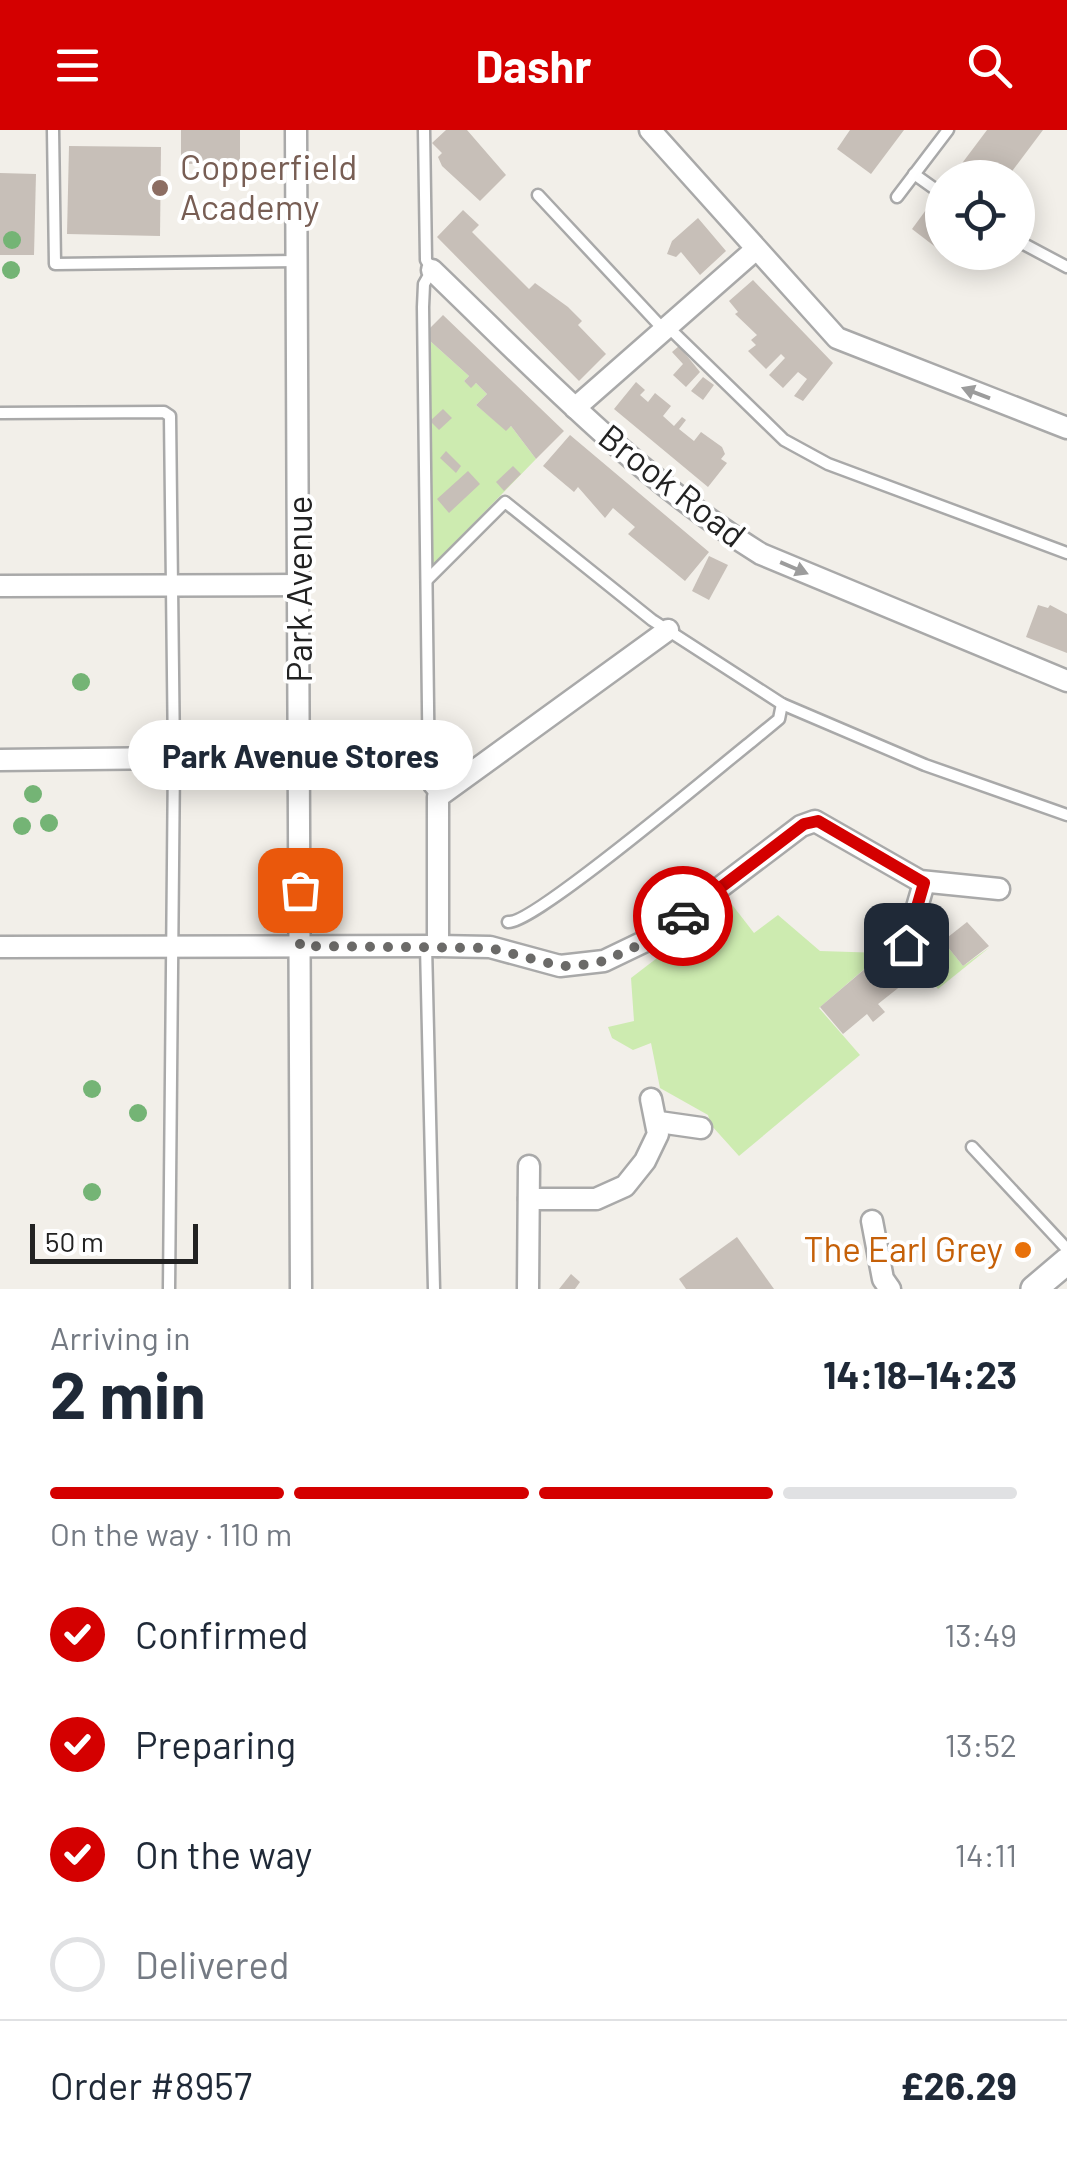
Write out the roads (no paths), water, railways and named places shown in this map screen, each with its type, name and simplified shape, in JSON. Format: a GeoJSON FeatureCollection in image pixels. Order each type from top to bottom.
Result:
{"type":"FeatureCollection","features":[{"type":"Feature","properties":{"kind":"street","name":"Park Avenue"},"geometry":{"type":"LineString","coordinates":[[296,130],[301,1289]]}},
{"type":"Feature","properties":{"kind":"street"},"geometry":{"type":"LineString","coordinates":[[650,130],[821,325],[842,341],[1067,428]]}},
{"type":"Feature","properties":{"kind":"street"},"geometry":{"type":"LineString","coordinates":[[575,408],[756,250]]}},
{"type":"Feature","properties":{"kind":"street","name":"Brook Road"},"geometry":{"type":"LineString","coordinates":[[432,270],[575,408],[716,526],[762,554],[1067,681]]}},
{"type":"Feature","properties":{"kind":"street"},"geometry":{"type":"LineString","coordinates":[[0,586],[300,586]]}},
{"type":"Feature","properties":{"kind":"street"},"geometry":{"type":"LineString","coordinates":[[432,946],[438,797],[668,630]]}},
{"type":"Feature","properties":{"kind":"street"},"geometry":{"type":"LineString","coordinates":[[0,760],[174,758]]}},
{"type":"Feature","properties":{"kind":"street"},"geometry":{"type":"LineString","coordinates":[[0,947],[432,946],[490,948],[560,966],[604,961],[656,936],[801,826],[815,821],[924,883],[999,889]]}},
{"type":"Feature","properties":{"kind":"street"},"geometry":{"type":"LineString","coordinates":[[906,945],[924,883]]}},
{"type":"Feature","properties":{"kind":"street"},"geometry":{"type":"LineString","coordinates":[[529,1199],[596,1199],[618,1191],[648,1157],[658,1122],[651,1099]]}},
{"type":"Feature","properties":{"kind":"street"},"geometry":{"type":"LineString","coordinates":[[658,1122],[701,1128]]}},
{"type":"Feature","properties":{"kind":"street"},"geometry":{"type":"LineString","coordinates":[[528,1166],[528,1289]]}},
{"type":"Feature","properties":{"kind":"street"},"geometry":{"type":"LineString","coordinates":[[872,1221],[883,1279],[890,1289]]}},
{"type":"Feature","properties":{"kind":"street"},"geometry":{"type":"LineString","coordinates":[[1034,1289],[1067,1261]]}},
{"type":"Feature","properties":{"kind":"lane"},"geometry":{"type":"LineString","coordinates":[[52,130],[55,264],[298,261]]}},
{"type":"Feature","properties":{"kind":"lane"},"geometry":{"type":"LineString","coordinates":[[424,130],[426,260],[432,270],[425,280],[423,306],[429,786],[438,797]]}},
{"type":"Feature","properties":{"kind":"lane"},"geometry":{"type":"LineString","coordinates":[[897,197],[948,130]]}},
{"type":"Feature","properties":{"kind":"lane"},"geometry":{"type":"LineString","coordinates":[[914,174],[925,182]]}},
{"type":"Feature","properties":{"kind":"lane"},"geometry":{"type":"LineString","coordinates":[[538,195],[666,329],[784,440],[864,478],[1067,553]]}},
{"type":"Feature","properties":{"kind":"lane"},"geometry":{"type":"LineString","coordinates":[[1035,250],[1067,268]]}},
{"type":"Feature","properties":{"kind":"lane"},"geometry":{"type":"LineString","coordinates":[[0,413],[164,412],[170,416],[174,758],[169,1289]]}},
{"type":"Feature","properties":{"kind":"lane"},"geometry":{"type":"LineString","coordinates":[[427,580],[505,502],[668,630],[782,704],[925,765],[1067,815]]}},
{"type":"Feature","properties":{"kind":"lane"},"geometry":{"type":"LineString","coordinates":[[508,922],[522,920],[568,888],[778,721],[782,704]]}},
{"type":"Feature","properties":{"kind":"lane"},"geometry":{"type":"LineString","coordinates":[[432,946],[434,1289]]}},
{"type":"Feature","properties":{"kind":"lane"},"geometry":{"type":"LineString","coordinates":[[972,1146],[1067,1248]]}},
{"type":"Feature","properties":{"kind":"place","name":"Copperfield Academy"},"geometry":{"type":"Point","coordinates":[160,188]}},
{"type":"Feature","properties":{"kind":"place","name":"Park Avenue Stores"},"geometry":{"type":"Point","coordinates":[300,890]}},
{"type":"Feature","properties":{"kind":"place","name":"The Earl Grey"},"geometry":{"type":"Point","coordinates":[1023,1250]}}]}
